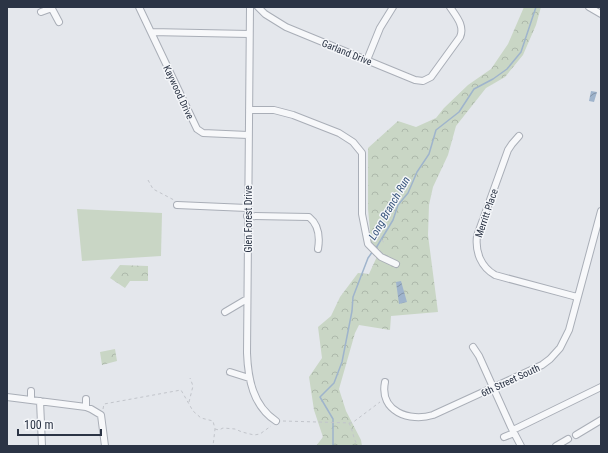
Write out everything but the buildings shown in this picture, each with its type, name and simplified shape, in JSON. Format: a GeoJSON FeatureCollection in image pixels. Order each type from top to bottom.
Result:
{"type":"FeatureCollection","features":[{"type":"Feature","properties":{"kind":"street","name":"Kaywood Drive"},"geometry":{"type":"LineString","coordinates":[[139,7],[198,134],[248,135]]}},
{"type":"Feature","properties":{"kind":"street","name":"Glen Forest Drive"},"geometry":{"type":"LineString","coordinates":[[250,7],[246,353],[251,386],[264,411],[268,416],[276,421]]}},
{"type":"Feature","properties":{"kind":"street","name":"Garland Drive"},"geometry":{"type":"LineString","coordinates":[[258,7],[265,14],[286,27],[420,81],[428,79],[460,37],[462,26],[450,7]]}},
{"type":"Feature","properties":{"kind":"street"},"geometry":{"type":"LineString","coordinates":[[367,60],[380,28],[393,7]]}},
{"type":"Feature","properties":{"kind":"street"},"geometry":{"type":"LineString","coordinates":[[589,7],[601,14]]}},
{"type":"Feature","properties":{"kind":"street"},"geometry":{"type":"LineString","coordinates":[[41,12],[52,8],[59,22]]}},
{"type":"Feature","properties":{"kind":"street"},"geometry":{"type":"LineString","coordinates":[[151,32],[249,34]]}},
{"type":"Feature","properties":{"kind":"street"},"geometry":{"type":"LineString","coordinates":[[249,110],[274,110],[293,115],[339,133],[353,142],[362,153],[362,214],[368,244],[381,257],[396,264]]}},
{"type":"Feature","properties":{"kind":"street","name":"Merritt Place"},"geometry":{"type":"LineString","coordinates":[[520,136],[508,150],[477,236],[476,243],[478,257],[486,268],[495,275],[577,297]]}},
{"type":"Feature","properties":{"kind":"street"},"geometry":{"type":"LineString","coordinates":[[177,205],[247,208]]}},
{"type":"Feature","properties":{"kind":"street","name":"6th Street South"},"geometry":{"type":"LineString","coordinates":[[386,398],[388,403],[397,412],[419,418],[433,415],[531,371],[542,365],[555,354],[566,339],[569,330],[601,211]]}},
{"type":"Feature","properties":{"kind":"street"},"geometry":{"type":"LineString","coordinates":[[248,216],[309,217],[317,228],[319,235],[318,248]]}},
{"type":"Feature","properties":{"kind":"street"},"geometry":{"type":"LineString","coordinates":[[225,312],[247,299]]}},
{"type":"Feature","properties":{"kind":"street"},"geometry":{"type":"LineString","coordinates":[[473,347],[479,356],[521,446]]}},
{"type":"Feature","properties":{"kind":"street"},"geometry":{"type":"LineString","coordinates":[[230,372],[249,378]]}},
{"type":"Feature","properties":{"kind":"street"},"geometry":{"type":"LineString","coordinates":[[385,382],[384,392],[386,398]]}},
{"type":"Feature","properties":{"kind":"street"},"geometry":{"type":"LineString","coordinates":[[504,437],[513,431],[601,387]]}},
{"type":"Feature","properties":{"kind":"street"},"geometry":{"type":"LineString","coordinates":[[31,391],[31,400]]}},
{"type":"Feature","properties":{"kind":"street"},"geometry":{"type":"LineString","coordinates":[[7,397],[92,408],[101,415],[105,446]]}},
{"type":"Feature","properties":{"kind":"street"},"geometry":{"type":"LineString","coordinates":[[86,399],[86,407]]}},
{"type":"Feature","properties":{"kind":"street"},"geometry":{"type":"LineString","coordinates":[[40,401],[42,446]]}},
{"type":"Feature","properties":{"kind":"street"},"geometry":{"type":"LineString","coordinates":[[576,435],[601,420]]}},
{"type":"Feature","properties":{"kind":"street"},"geometry":{"type":"LineString","coordinates":[[556,446],[568,439]]}},
{"type":"Feature","properties":{"kind":"path"},"geometry":{"type":"LineString","coordinates":[[148,180],[153,189],[176,201],[177,205]]}},
{"type":"Feature","properties":{"kind":"path"},"geometry":{"type":"LineString","coordinates":[[377,236],[386,244]]}},
{"type":"Feature","properties":{"kind":"path"},"geometry":{"type":"LineString","coordinates":[[188,402],[193,386],[190,378]]}},
{"type":"Feature","properties":{"kind":"path"},"geometry":{"type":"LineString","coordinates":[[101,415],[104,404],[181,390],[193,411],[200,418],[213,421],[215,429],[213,446]]}},
{"type":"Feature","properties":{"kind":"path"},"geometry":{"type":"LineString","coordinates":[[215,429],[235,429],[254,435],[266,430],[276,421],[352,423],[386,398]]}},
{"type":"Feature","properties":{"kind":"path"},"geometry":{"type":"LineString","coordinates":[[349,423],[355,442],[358,446]]}},
{"type":"Feature","properties":{"kind":"green space"},"geometry":{"type":"Polygon","coordinates":[[[524,7],[541,7],[536,25],[523,55],[505,77],[486,88],[456,126],[448,155],[433,187],[429,205],[428,235],[438,312],[391,316],[390,330],[359,325],[355,333],[339,389],[346,411],[361,440],[362,446],[316,446],[323,437],[314,410],[309,377],[322,358],[318,327],[331,316],[340,297],[358,273],[369,274],[380,250],[371,242],[368,209],[368,148],[398,121],[416,127],[436,118],[444,108],[468,85],[491,69],[508,44],[524,7]]]}},
{"type":"Feature","properties":{"kind":"green space"},"geometry":{"type":"Polygon","coordinates":[[[77,209],[162,213],[161,256],[82,261],[77,209]]]}},
{"type":"Feature","properties":{"kind":"green space"},"geometry":{"type":"Polygon","coordinates":[[[120,265],[148,266],[148,281],[130,281],[125,288],[110,278],[120,265]]]}},
{"type":"Feature","properties":{"kind":"green space"},"geometry":{"type":"Polygon","coordinates":[[[115,349],[117,361],[102,365],[100,352],[115,349]]]}},
{"type":"Feature","properties":{"kind":"water"},"geometry":{"type":"Polygon","coordinates":[[[591,91],[597,92],[594,102],[589,101],[591,91]]]}},
{"type":"Feature","properties":{"kind":"water"},"geometry":{"type":"Polygon","coordinates":[[[401,281],[407,302],[399,304],[396,282],[401,281]]]}},
{"type":"Feature","properties":{"kind":"waterway","name":"Long Branch Run"},"geometry":{"type":"LineString","coordinates":[[376,248],[393,220],[398,205],[408,193],[417,172],[429,154],[436,130],[459,112],[474,89],[493,79],[507,69],[521,52],[536,7]]}},
{"type":"Feature","properties":{"kind":"waterway","name":"Long Branch Run"},"geometry":{"type":"LineString","coordinates":[[333,446],[333,419],[320,397],[334,383],[342,362],[352,311],[353,297],[368,258],[373,251]]}}]}
